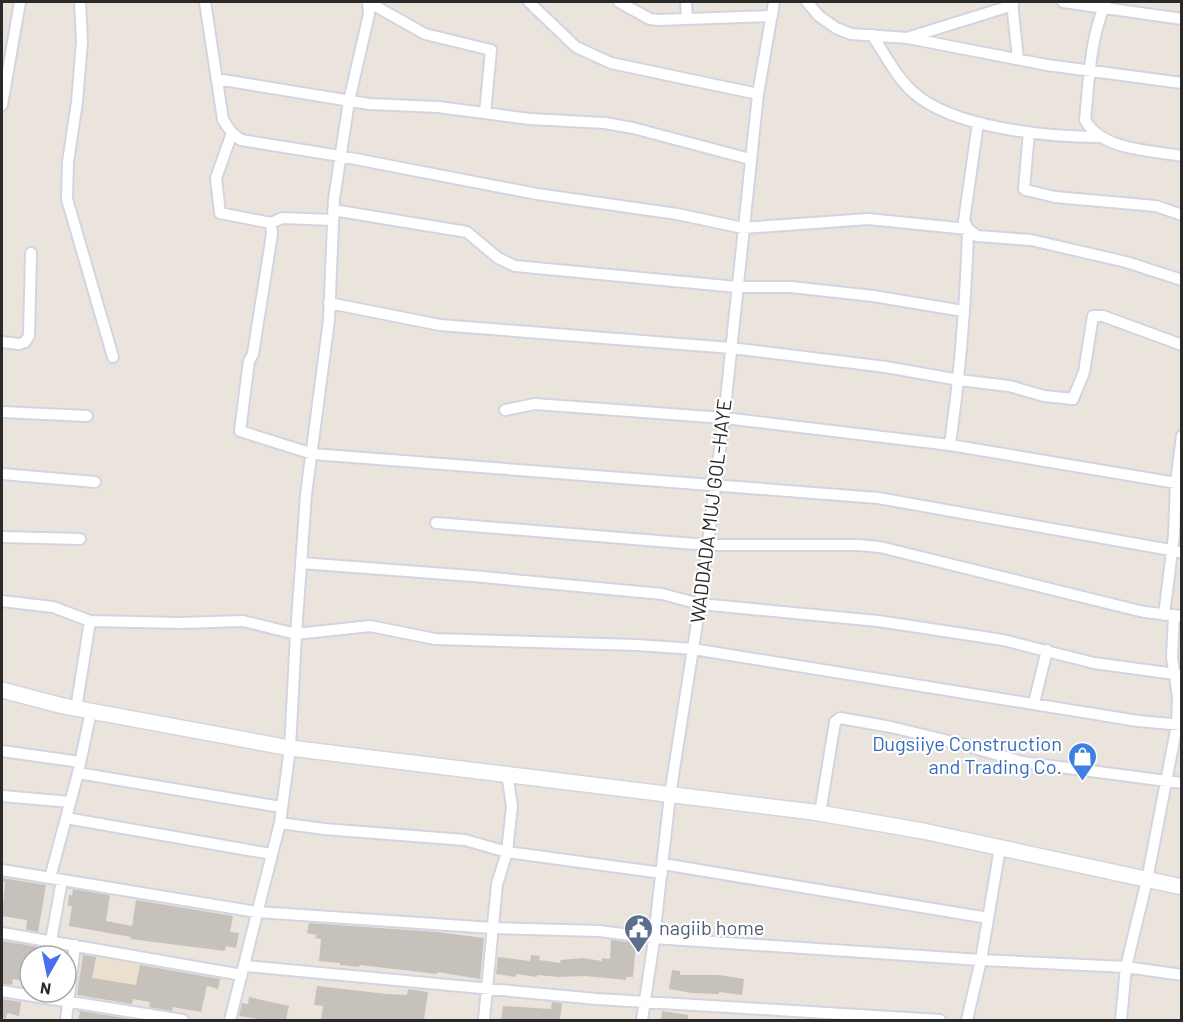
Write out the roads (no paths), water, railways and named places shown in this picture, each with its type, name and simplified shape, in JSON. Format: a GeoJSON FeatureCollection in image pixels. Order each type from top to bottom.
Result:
{"type":"FeatureCollection","features":[{"type":"Feature","properties":{"kind":"main road"},"geometry":{"type":"LineString","coordinates":[[2,690],[83,710],[291,748],[820,813],[923,831],[1182,887]]}},
{"type":"Feature","properties":{"kind":"street"},"geometry":{"type":"LineString","coordinates":[[2,105],[20,2]]}},
{"type":"Feature","properties":{"kind":"street"},"geometry":{"type":"LineString","coordinates":[[80,2],[82,42],[77,102],[68,162],[67,199],[113,357]]}},
{"type":"Feature","properties":{"kind":"street"},"geometry":{"type":"LineString","coordinates":[[205,2],[223,120],[232,133],[241,140],[340,156],[537,194],[678,214],[743,228],[868,219],[968,229]]}},
{"type":"Feature","properties":{"kind":"street"},"geometry":{"type":"LineString","coordinates":[[231,1020],[270,854],[280,823],[291,748],[306,495],[329,320],[333,215],[349,101],[369,14],[368,2]]}},
{"type":"Feature","properties":{"kind":"street"},"geometry":{"type":"LineString","coordinates":[[368,2],[425,34],[491,50],[485,113]]}},
{"type":"Feature","properties":{"kind":"street"},"geometry":{"type":"LineString","coordinates":[[529,2],[576,47],[611,63],[758,94]]}},
{"type":"Feature","properties":{"kind":"street"},"geometry":{"type":"LineString","coordinates":[[619,2],[650,19],[772,16]]}},
{"type":"Feature","properties":{"kind":"street"},"geometry":{"type":"LineString","coordinates":[[686,2],[687,18]]}},
{"type":"Feature","properties":{"kind":"street","name":"WADDADA MUJ GOL-HAYE"},"geometry":{"type":"LineString","coordinates":[[642,1020],[654,939],[670,795],[700,604],[724,418],[758,94],[774,2]]}},
{"type":"Feature","properties":{"kind":"street"},"geometry":{"type":"LineString","coordinates":[[807,2],[819,16],[836,28],[851,34],[908,38],[1090,72],[1182,83]]}},
{"type":"Feature","properties":{"kind":"street"},"geometry":{"type":"LineString","coordinates":[[1063,2],[1105,5],[1182,19]]}},
{"type":"Feature","properties":{"kind":"street"},"geometry":{"type":"LineString","coordinates":[[908,38],[1012,3],[1018,60]]}},
{"type":"Feature","properties":{"kind":"street"},"geometry":{"type":"LineString","coordinates":[[1099,137],[1085,120],[1094,40],[1105,5]]}},
{"type":"Feature","properties":{"kind":"street"},"geometry":{"type":"LineString","coordinates":[[872,35],[913,92],[934,106],[978,123],[1071,137],[1099,137],[1120,145],[1182,156]]}},
{"type":"Feature","properties":{"kind":"street"},"geometry":{"type":"LineString","coordinates":[[217,79],[369,104],[438,107],[530,119],[605,123],[633,128],[750,159]]}},
{"type":"Feature","properties":{"kind":"street"},"geometry":{"type":"LineString","coordinates":[[978,123],[964,221],[968,229],[977,236],[1031,240],[1126,262],[1182,280]]}},
{"type":"Feature","properties":{"kind":"street"},"geometry":{"type":"LineString","coordinates":[[1029,132],[1024,189],[1055,196],[1156,206],[1182,215]]}},
{"type":"Feature","properties":{"kind":"street"},"geometry":{"type":"LineString","coordinates":[[232,133],[216,178],[220,213],[271,223],[282,218],[333,215],[467,232],[498,258],[515,266],[737,287],[802,288],[873,296],[963,311]]}},
{"type":"Feature","properties":{"kind":"street"},"geometry":{"type":"LineString","coordinates":[[271,223],[272,234],[253,354],[249,361],[240,431],[313,454],[878,498],[1177,552]]}},
{"type":"Feature","properties":{"kind":"street"},"geometry":{"type":"LineString","coordinates":[[950,445],[959,380],[967,284],[968,229]]}},
{"type":"Feature","properties":{"kind":"street"},"geometry":{"type":"LineString","coordinates":[[2,342],[19,344],[25,342],[29,336],[32,253]]}},
{"type":"Feature","properties":{"kind":"street"},"geometry":{"type":"LineString","coordinates":[[329,303],[440,325],[731,348],[886,367],[1009,386],[1044,396],[1073,399],[1084,372],[1093,316],[1103,316],[1182,345]]}},
{"type":"Feature","properties":{"kind":"street"},"geometry":{"type":"LineString","coordinates":[[505,410],[535,404],[724,418],[950,445],[1179,483]]}},
{"type":"Feature","properties":{"kind":"street"},"geometry":{"type":"LineString","coordinates":[[2,412],[87,416]]}},
{"type":"Feature","properties":{"kind":"street"},"geometry":{"type":"LineString","coordinates":[[1122,1020],[1126,967],[1147,880],[1179,725],[1177,674],[1172,657],[1182,436]]}},
{"type":"Feature","properties":{"kind":"street"},"geometry":{"type":"LineString","coordinates":[[2,474],[95,482]]}},
{"type":"Feature","properties":{"kind":"street"},"geometry":{"type":"LineString","coordinates":[[436,524],[707,545],[880,547],[1144,612],[1173,616]]}},
{"type":"Feature","properties":{"kind":"street"},"geometry":{"type":"LineString","coordinates":[[2,537],[80,539]]}},
{"type":"Feature","properties":{"kind":"street"},"geometry":{"type":"LineString","coordinates":[[301,563],[662,594],[700,604],[806,616],[878,621],[992,638],[1094,663],[1177,674]]}},
{"type":"Feature","properties":{"kind":"street"},"geometry":{"type":"LineString","coordinates":[[2,601],[53,607],[90,621],[181,623],[243,621],[296,634],[370,626],[435,639],[637,645],[693,649],[1138,721],[1179,725]]}},
{"type":"Feature","properties":{"kind":"street"},"geometry":{"type":"LineString","coordinates":[[50,878],[79,767],[90,621]]}},
{"type":"Feature","properties":{"kind":"street"},"geometry":{"type":"LineString","coordinates":[[1034,703],[1047,650]]}},
{"type":"Feature","properties":{"kind":"street"},"geometry":{"type":"LineString","coordinates":[[820,813],[835,722],[840,718],[891,727],[1022,762],[1182,783]]}},
{"type":"Feature","properties":{"kind":"street"},"geometry":{"type":"LineString","coordinates":[[2,751],[281,807]]}},
{"type":"Feature","properties":{"kind":"street"},"geometry":{"type":"LineString","coordinates":[[484,1020],[497,884],[507,852],[512,806],[507,774]]}},
{"type":"Feature","properties":{"kind":"street"},"geometry":{"type":"LineString","coordinates":[[2,796],[70,802]]}},
{"type":"Feature","properties":{"kind":"street"},"geometry":{"type":"LineString","coordinates":[[66,818],[270,854]]}},
{"type":"Feature","properties":{"kind":"street"},"geometry":{"type":"LineString","coordinates":[[280,823],[324,829],[465,840],[507,852],[662,869],[988,918]]}},
{"type":"Feature","properties":{"kind":"street"},"geometry":{"type":"LineString","coordinates":[[967,1020],[981,960],[1000,848]]}},
{"type":"Feature","properties":{"kind":"street"},"geometry":{"type":"LineString","coordinates":[[2,870],[257,912],[493,928],[599,931],[654,939],[1126,967],[1182,975]]}},
{"type":"Feature","properties":{"kind":"street"},"geometry":{"type":"LineString","coordinates":[[51,941],[62,880]]}},
{"type":"Feature","properties":{"kind":"street"},"geometry":{"type":"LineString","coordinates":[[2,933],[69,944]]}},
{"type":"Feature","properties":{"kind":"street"},"geometry":{"type":"LineString","coordinates":[[78,945],[243,970],[597,999],[940,1020]]}},
{"type":"Feature","properties":{"kind":"street"},"geometry":{"type":"LineString","coordinates":[[2,991],[18,993]]}},
{"type":"Feature","properties":{"kind":"street"},"geometry":{"type":"LineString","coordinates":[[78,1003],[183,1020]]}},
{"type":"Feature","properties":{"kind":"street"},"geometry":{"type":"LineString","coordinates":[[66,1020],[68,1004]]}},
{"type":"Feature","properties":{"kind":"place","name":"Dugsiiye Construction and Trading Co."},"geometry":{"type":"Point","coordinates":[1083,782]}},
{"type":"Feature","properties":{"kind":"place","name":"nagiib home"},"geometry":{"type":"Point","coordinates":[638,954]}}]}
